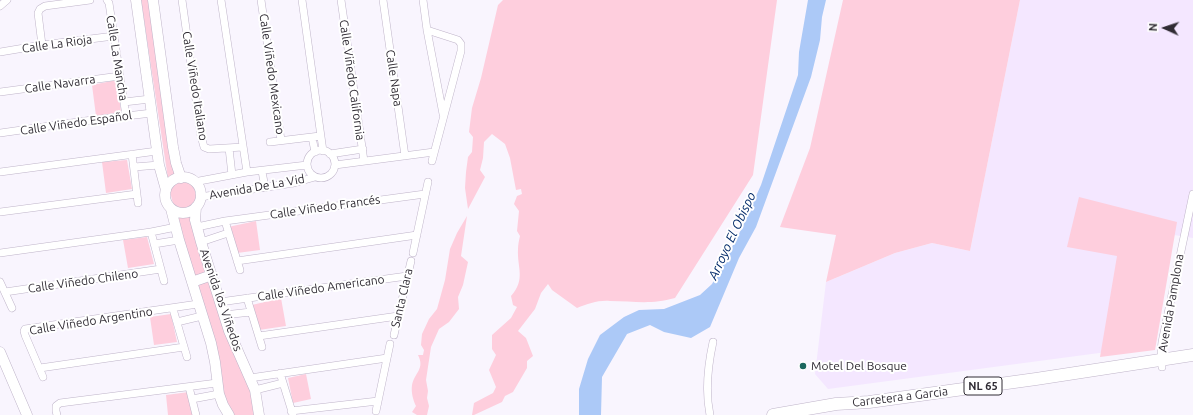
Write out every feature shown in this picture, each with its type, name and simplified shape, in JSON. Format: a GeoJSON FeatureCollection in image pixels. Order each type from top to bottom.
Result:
{"type":"FeatureCollection","features":[{"type":"Feature","properties":{"kind":"main road","name":"Carretera a Garcia"},"geometry":{"type":"LineString","coordinates":[[816,415],[1022,387],[1162,363],[1193,354]]}},
{"type":"Feature","properties":{"kind":"main road","name":"Carretera a Garcia"},"geometry":{"type":"LineString","coordinates":[[773,415],[836,404],[869,402],[1162,363],[1193,362]]}},
{"type":"Feature","properties":{"kind":"street"},"geometry":{"type":"LineString","coordinates":[[42,45],[38,13],[40,9],[45,6],[90,0]]}},
{"type":"Feature","properties":{"kind":"street","name":"Calle La Mancha"},"geometry":{"type":"LineString","coordinates":[[107,0],[109,3],[126,116]]}},
{"type":"Feature","properties":{"kind":"street"},"geometry":{"type":"LineString","coordinates":[[149,0],[142,2],[136,0],[159,165],[166,190],[166,200],[171,209],[182,213],[189,212],[196,207],[200,197],[199,189],[194,182],[188,178],[173,180],[167,186],[166,190]]}},
{"type":"Feature","properties":{"kind":"street"},"geometry":{"type":"LineString","coordinates":[[153,0],[176,163],[181,178]]}},
{"type":"Feature","properties":{"kind":"street","name":"Calle Viñedo Italiano"},"geometry":{"type":"LineString","coordinates":[[182,0],[202,143],[204,147],[209,149],[243,147]]}},
{"type":"Feature","properties":{"kind":"street"},"geometry":{"type":"LineString","coordinates":[[221,0],[247,172]]}},
{"type":"Feature","properties":{"kind":"street","name":"Calle Viñedo Mexicano"},"geometry":{"type":"LineString","coordinates":[[261,0],[281,140],[320,136]]}},
{"type":"Feature","properties":{"kind":"street"},"geometry":{"type":"LineString","coordinates":[[302,0],[323,151]]}},
{"type":"Feature","properties":{"kind":"street","name":"Calle Viñedo California"},"geometry":{"type":"LineString","coordinates":[[341,0],[364,161]]}},
{"type":"Feature","properties":{"kind":"street","name":"Calle Napa"},"geometry":{"type":"LineString","coordinates":[[383,0],[405,156]]}},
{"type":"Feature","properties":{"kind":"street"},"geometry":{"type":"LineString","coordinates":[[423,0],[443,116]]}},
{"type":"Feature","properties":{"kind":"street"},"geometry":{"type":"LineString","coordinates":[[427,30],[457,39],[461,44],[461,51],[432,161]]}},
{"type":"Feature","properties":{"kind":"street","name":"Calle La Rioja"},"geometry":{"type":"LineString","coordinates":[[0,52],[114,36]]}},
{"type":"Feature","properties":{"kind":"street"},"geometry":{"type":"LineString","coordinates":[[144,61],[147,58],[154,57],[161,59]]}},
{"type":"Feature","properties":{"kind":"street","name":"Calle Navarra"},"geometry":{"type":"LineString","coordinates":[[0,92],[120,76]]}},
{"type":"Feature","properties":{"kind":"street","name":"Calle Viñedo Español"},"geometry":{"type":"LineString","coordinates":[[124,102],[150,99]]}},
{"type":"Feature","properties":{"kind":"street","name":"Calle Viñedo Español"},"geometry":{"type":"LineString","coordinates":[[0,133],[152,113]]}},
{"type":"Feature","properties":{"kind":"street"},"geometry":{"type":"LineString","coordinates":[[312,136],[315,152]]}},
{"type":"Feature","properties":{"kind":"street"},"geometry":{"type":"LineString","coordinates":[[270,142],[281,140]]}},
{"type":"Feature","properties":{"kind":"street"},"geometry":{"type":"LineString","coordinates":[[230,148],[232,175]]}},
{"type":"Feature","properties":{"kind":"street"},"geometry":{"type":"LineString","coordinates":[[330,154],[335,165],[333,172],[326,177],[319,178],[315,177],[309,172],[307,165],[309,157],[315,152],[323,151],[330,154],[362,149]]}},
{"type":"Feature","properties":{"kind":"street"},"geometry":{"type":"LineString","coordinates":[[0,172],[157,151]]}},
{"type":"Feature","properties":{"kind":"street"},"geometry":{"type":"LineString","coordinates":[[335,165],[434,152]]}},
{"type":"Feature","properties":{"kind":"street"},"geometry":{"type":"LineString","coordinates":[[132,154],[138,203]]}},
{"type":"Feature","properties":{"kind":"street"},"geometry":{"type":"LineString","coordinates":[[134,167],[159,165]]}},
{"type":"Feature","properties":{"kind":"street","name":"Avenida De La Vid"},"geometry":{"type":"LineString","coordinates":[[194,182],[247,172],[307,165]]}},
{"type":"Feature","properties":{"kind":"street"},"geometry":{"type":"LineString","coordinates":[[262,171],[264,188]]}},
{"type":"Feature","properties":{"kind":"street","name":"Avenida De La Vid"},"geometry":{"type":"LineString","coordinates":[[200,197],[294,183],[315,177]]}},
{"type":"Feature","properties":{"kind":"street"},"geometry":{"type":"LineString","coordinates":[[413,253],[428,182]]}},
{"type":"Feature","properties":{"kind":"street"},"geometry":{"type":"LineString","coordinates":[[0,212],[137,194]]}},
{"type":"Feature","properties":{"kind":"street","name":"Calle Viñedo Francés"},"geometry":{"type":"LineString","coordinates":[[197,227],[225,221],[425,194]]}},
{"type":"Feature","properties":{"kind":"street","name":"Avenida Pamplona"},"geometry":{"type":"LineString","coordinates":[[1162,363],[1162,342],[1193,194]]}},
{"type":"Feature","properties":{"kind":"street","name":"Avenida los Viñedos"},"geometry":{"type":"LineString","coordinates":[[196,207],[196,220],[201,242],[233,341],[255,390],[258,415]]}},
{"type":"Feature","properties":{"kind":"street","name":"Avenida los Viñedos"},"geometry":{"type":"LineString","coordinates":[[171,209],[198,304],[214,352],[219,394],[223,406],[229,415]]}},
{"type":"Feature","properties":{"kind":"street"},"geometry":{"type":"LineString","coordinates":[[225,221],[240,270]]}},
{"type":"Feature","properties":{"kind":"street"},"geometry":{"type":"LineString","coordinates":[[0,253],[176,227]]}},
{"type":"Feature","properties":{"kind":"street"},"geometry":{"type":"LineString","coordinates":[[150,232],[164,281]]}},
{"type":"Feature","properties":{"kind":"street"},"geometry":{"type":"LineString","coordinates":[[201,242],[228,233]]}},
{"type":"Feature","properties":{"kind":"street"},"geometry":{"type":"LineString","coordinates":[[236,258],[417,235]]}},
{"type":"Feature","properties":{"kind":"street"},"geometry":{"type":"LineString","coordinates":[[154,244],[179,240]]}},
{"type":"Feature","properties":{"kind":"street","name":"Santa Clara"},"geometry":{"type":"LineString","coordinates":[[394,335],[411,261]]}},
{"type":"Feature","properties":{"kind":"street","name":"Calle Viñedo Chileno"},"geometry":{"type":"LineString","coordinates":[[4,292],[161,269]]}},
{"type":"Feature","properties":{"kind":"street"},"geometry":{"type":"LineString","coordinates":[[192,282],[212,275]]}},
{"type":"Feature","properties":{"kind":"street","name":"Calle Viñedo Americano"},"geometry":{"type":"LineString","coordinates":[[262,347],[247,298],[407,276]]}},
{"type":"Feature","properties":{"kind":"street"},"geometry":{"type":"LineString","coordinates":[[0,282],[12,308]]}},
{"type":"Feature","properties":{"kind":"street"},"geometry":{"type":"LineString","coordinates":[[220,302],[247,298]]}},
{"type":"Feature","properties":{"kind":"street","name":"Calle Viñedo Argentino"},"geometry":{"type":"LineString","coordinates":[[44,377],[24,335],[25,329],[198,304]]}},
{"type":"Feature","properties":{"kind":"street"},"geometry":{"type":"LineString","coordinates":[[173,308],[187,357]]}},
{"type":"Feature","properties":{"kind":"street"},"geometry":{"type":"LineString","coordinates":[[224,315],[251,312]]}},
{"type":"Feature","properties":{"kind":"street"},"geometry":{"type":"LineString","coordinates":[[177,322],[202,316]]}},
{"type":"Feature","properties":{"kind":"street"},"geometry":{"type":"LineString","coordinates":[[259,336],[398,316]]}},
{"type":"Feature","properties":{"kind":"street"},"geometry":{"type":"LineString","coordinates":[[710,415],[707,404],[709,361],[713,342]]}},
{"type":"Feature","properties":{"kind":"street","name":"Santa Clara"},"geometry":{"type":"LineString","coordinates":[[376,411],[390,344]]}},
{"type":"Feature","properties":{"kind":"street"},"geometry":{"type":"LineString","coordinates":[[40,368],[184,347]]}},
{"type":"Feature","properties":{"kind":"street"},"geometry":{"type":"LineString","coordinates":[[0,352],[27,415]]}},
{"type":"Feature","properties":{"kind":"street"},"geometry":{"type":"LineString","coordinates":[[250,378],[387,358]]}},
{"type":"Feature","properties":{"kind":"street"},"geometry":{"type":"LineString","coordinates":[[280,373],[292,413],[378,401]]}},
{"type":"Feature","properties":{"kind":"street"},"geometry":{"type":"LineString","coordinates":[[57,415],[56,406],[60,403],[217,383]]}},
{"type":"Feature","properties":{"kind":"street"},"geometry":{"type":"LineString","coordinates":[[255,390],[283,383]]}},
{"type":"Feature","properties":{"kind":"street"},"geometry":{"type":"LineString","coordinates":[[189,387],[196,415]]}},
{"type":"Feature","properties":{"kind":"street"},"geometry":{"type":"LineString","coordinates":[[192,399],[219,394]]}},
{"type":"Feature","properties":{"kind":"shaded area"},"geometry":{"type":"Polygon","coordinates":[[[141,0],[150,0],[173,158],[193,182],[197,201],[193,221],[250,388],[255,415],[233,415],[225,403],[170,192],[141,0]]]}},
{"type":"Feature","properties":{"kind":"shaded area"},"geometry":{"type":"Polygon","coordinates":[[[503,0],[777,0],[753,175],[675,298],[650,302],[601,301],[577,308],[552,290],[548,284],[541,293],[535,309],[518,331],[526,338],[533,356],[527,361],[527,368],[513,392],[505,396],[502,402],[472,415],[474,403],[493,393],[496,387],[489,370],[496,355],[492,349],[492,335],[511,318],[517,307],[513,305],[511,296],[516,290],[520,279],[518,249],[520,236],[517,231],[519,211],[514,204],[517,196],[522,194],[521,189],[516,190],[510,158],[505,144],[492,134],[484,142],[483,158],[480,170],[485,177],[468,209],[465,188],[468,157],[472,152],[473,137],[469,132],[472,108],[481,78],[498,5],[503,0]]]}},
{"type":"Feature","properties":{"kind":"shaded area"},"geometry":{"type":"Polygon","coordinates":[[[843,0],[1020,0],[970,251],[932,243],[895,253],[826,282],[836,235],[780,227],[810,148],[843,0]]]}},
{"type":"Feature","properties":{"kind":"shaded area"},"geometry":{"type":"Polygon","coordinates":[[[1020,0],[1193,0],[1193,238],[1174,235],[1152,346],[828,389],[815,374],[826,282],[895,253],[932,243],[970,251],[1020,0]]]}},
{"type":"Feature","properties":{"kind":"shaded area"},"geometry":{"type":"Polygon","coordinates":[[[117,80],[121,112],[96,116],[92,85],[117,80]]]}},
{"type":"Feature","properties":{"kind":"shaded area"},"geometry":{"type":"Polygon","coordinates":[[[127,160],[132,189],[106,193],[102,162],[127,160]]]}},
{"type":"Feature","properties":{"kind":"shaded area"},"geometry":{"type":"Polygon","coordinates":[[[1079,197],[1177,222],[1155,350],[1100,357],[1117,256],[1067,247],[1079,197]]]}},
{"type":"Feature","properties":{"kind":"shaded area"},"geometry":{"type":"Polygon","coordinates":[[[467,216],[461,256],[468,262],[463,285],[458,297],[459,309],[449,322],[439,329],[431,347],[426,380],[429,406],[427,415],[417,415],[412,412],[416,406],[412,396],[412,385],[420,367],[418,355],[423,355],[424,350],[421,345],[422,334],[429,319],[437,309],[445,280],[450,249],[467,216]]]}},
{"type":"Feature","properties":{"kind":"shaded area"},"geometry":{"type":"Polygon","coordinates":[[[256,221],[260,250],[237,253],[228,227],[256,221]]]}},
{"type":"Feature","properties":{"kind":"shaded area"},"geometry":{"type":"Polygon","coordinates":[[[147,237],[154,264],[128,268],[123,240],[147,237]]]}},
{"type":"Feature","properties":{"kind":"shaded area"},"geometry":{"type":"Polygon","coordinates":[[[281,298],[286,326],[259,330],[252,305],[281,298]]]}},
{"type":"Feature","properties":{"kind":"shaded area"},"geometry":{"type":"Polygon","coordinates":[[[171,314],[177,342],[154,345],[150,317],[171,314]]]}},
{"type":"Feature","properties":{"kind":"shaded area"},"geometry":{"type":"Polygon","coordinates":[[[306,374],[311,399],[293,403],[288,378],[306,374]]]}},
{"type":"Feature","properties":{"kind":"shaded area"},"geometry":{"type":"Polygon","coordinates":[[[189,392],[193,415],[168,415],[166,395],[189,392]]]}},
{"type":"Feature","properties":{"kind":"water"},"geometry":{"type":"Polygon","coordinates":[[[808,0],[826,0],[822,17],[820,40],[811,77],[756,227],[739,258],[710,327],[691,338],[664,332],[650,325],[627,334],[602,377],[601,415],[579,415],[579,389],[588,359],[600,335],[624,317],[639,310],[664,309],[700,295],[712,284],[739,234],[761,185],[798,75],[799,52],[808,0]]]}},
{"type":"Feature","properties":{"kind":"place","name":"Motel Del Bosque"},"geometry":{"type":"Point","coordinates":[803,366]}},
{"type":"Feature","properties":{"kind":"water label","name":"Arroyo El Obispo"},"geometry":{"type":"Point","coordinates":[732,236]}}]}
